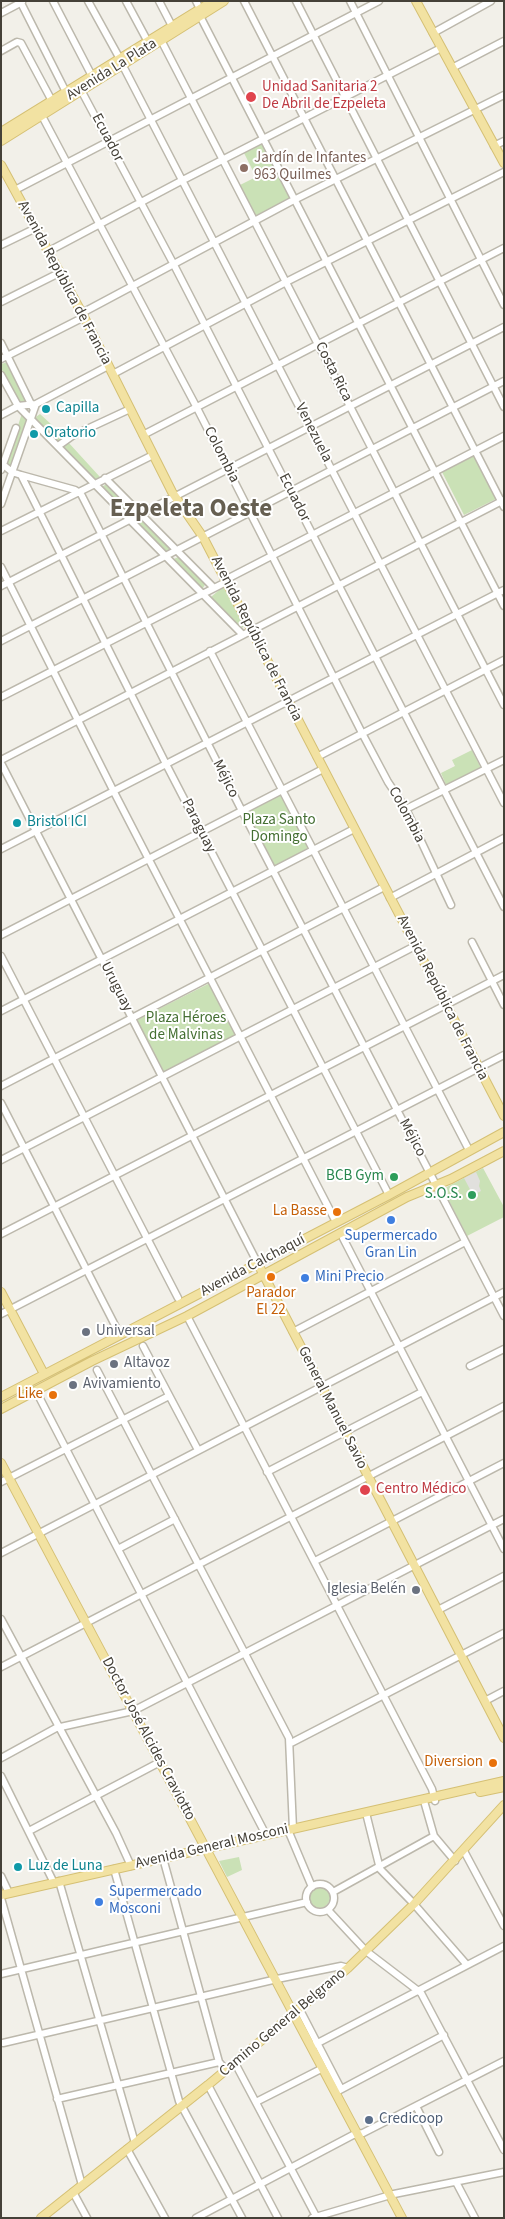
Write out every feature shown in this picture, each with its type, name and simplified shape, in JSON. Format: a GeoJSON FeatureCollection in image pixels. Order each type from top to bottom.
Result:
{"type":"FeatureCollection","features":[{"type":"Feature","properties":{"kind":"main road","name":"Avenida La Plata"},"geometry":{"type":"LineString","coordinates":[[1,132],[92,76],[161,40],[200,13],[213,1]]}},
{"type":"Feature","properties":{"kind":"main road","name":"Avenida La Plata"},"geometry":{"type":"LineString","coordinates":[[1,141],[81,90],[172,26],[224,1]]}},
{"type":"Feature","properties":{"kind":"main road"},"geometry":{"type":"LineString","coordinates":[[416,1],[504,164]]}},
{"type":"Feature","properties":{"kind":"main road","name":"Avenida República de Francia"},"geometry":{"type":"LineString","coordinates":[[1,165],[61,272],[175,497],[203,537],[504,1116]]}},
{"type":"Feature","properties":{"kind":"main road","name":"Avenida Calchaquí"},"geometry":{"type":"LineString","coordinates":[[4,1408],[36,1391],[47,1379],[120,1335],[389,1196],[429,1172],[504,1132]]}},
{"type":"Feature","properties":{"kind":"main road","name":"Avenida Calchaquí"},"geometry":{"type":"LineString","coordinates":[[1,1396],[47,1379],[186,1316],[407,1198],[436,1186],[504,1151]]}},
{"type":"Feature","properties":{"kind":"main road","name":"General Manuel Savio"},"geometry":{"type":"LineString","coordinates":[[258,1264],[504,1738]]}},
{"type":"Feature","properties":{"kind":"main road"},"geometry":{"type":"LineString","coordinates":[[1,1292],[47,1379],[4,1408]]}},
{"type":"Feature","properties":{"kind":"main road","name":"Doctor José Alcides Craviotto"},"geometry":{"type":"LineString","coordinates":[[1,1463],[277,1980],[315,2045],[323,2068],[339,2090],[358,2134],[402,2218]]}},
{"type":"Feature","properties":{"kind":"main road","name":"Avenida General Mosconi"},"geometry":{"type":"LineString","coordinates":[[435,1799],[504,1781]]}},
{"type":"Feature","properties":{"kind":"main road","name":"Avenida General Mosconi"},"geometry":{"type":"LineString","coordinates":[[4,1895],[366,1813],[504,1786]]}},
{"type":"Feature","properties":{"kind":"main road","name":"Camino General Belgrano"},"geometry":{"type":"LineString","coordinates":[[41,2218],[208,2085],[348,1968],[414,1904],[504,1805]]}},
{"type":"Feature","properties":{"kind":"street"},"geometry":{"type":"LineString","coordinates":[[53,1],[92,76]]}},
{"type":"Feature","properties":{"kind":"street","name":"Venezuela"},"geometry":{"type":"LineString","coordinates":[[88,1],[121,61],[149,120],[504,803]]}},
{"type":"Feature","properties":{"kind":"street"},"geometry":{"type":"LineString","coordinates":[[126,1],[148,42]]}},
{"type":"Feature","properties":{"kind":"street"},"geometry":{"type":"LineString","coordinates":[[160,1],[172,26]]}},
{"type":"Feature","properties":{"kind":"street"},"geometry":{"type":"LineString","coordinates":[[196,1],[200,13],[326,263],[504,606]]}},
{"type":"Feature","properties":{"kind":"street"},"geometry":{"type":"LineString","coordinates":[[1,762],[338,584],[420,542],[503,503],[366,241],[244,1]]}},
{"type":"Feature","properties":{"kind":"street"},"geometry":{"type":"LineString","coordinates":[[296,1],[504,407]]}},
{"type":"Feature","properties":{"kind":"street"},"geometry":{"type":"LineString","coordinates":[[350,1],[504,305]]}},
{"type":"Feature","properties":{"kind":"street"},"geometry":{"type":"LineString","coordinates":[[15,190],[379,1]]}},
{"type":"Feature","properties":{"kind":"street"},"geometry":{"type":"LineString","coordinates":[[433,33],[491,1]]}},
{"type":"Feature","properties":{"kind":"street"},"geometry":{"type":"LineString","coordinates":[[1,13],[21,2],[66,92]]}},
{"type":"Feature","properties":{"kind":"street","name":"Costa Rica"},"geometry":{"type":"LineString","coordinates":[[161,40],[504,705]]}},
{"type":"Feature","properties":{"kind":"street"},"geometry":{"type":"LineString","coordinates":[[452,68],[504,41]]}},
{"type":"Feature","properties":{"kind":"street"},"geometry":{"type":"LineString","coordinates":[[1,51],[17,42],[22,43],[52,101]]}},
{"type":"Feature","properties":{"kind":"street"},"geometry":{"type":"LineString","coordinates":[[49,251],[387,74],[441,48]]}},
{"type":"Feature","properties":{"kind":"street","name":"Ecuador"},"geometry":{"type":"LineString","coordinates":[[81,90],[174,263],[476,853],[501,895],[504,907]]}},
{"type":"Feature","properties":{"kind":"street"},"geometry":{"type":"LineString","coordinates":[[4,357],[174,263],[294,200],[504,95]]}},
{"type":"Feature","properties":{"kind":"street","name":"Colombia"},"geometry":{"type":"LineString","coordinates":[[42,114],[197,408],[362,733],[388,782],[406,809],[451,905]]}},
{"type":"Feature","properties":{"kind":"street"},"geometry":{"type":"LineString","coordinates":[[494,146],[504,142]]}},
{"type":"Feature","properties":{"kind":"street"},"geometry":{"type":"LineString","coordinates":[[113,374],[286,282],[504,172]]}},
{"type":"Feature","properties":{"kind":"street"},"geometry":{"type":"LineString","coordinates":[[1,245],[36,228]]}},
{"type":"Feature","properties":{"kind":"street"},"geometry":{"type":"LineString","coordinates":[[143,435],[504,248]]}},
{"type":"Feature","properties":{"kind":"street"},"geometry":{"type":"LineString","coordinates":[[1,302],[61,272]]}},
{"type":"Feature","properties":{"kind":"street"},"geometry":{"type":"LineString","coordinates":[[1,586],[504,327]]}},
{"type":"Feature","properties":{"kind":"street"},"geometry":{"type":"LineString","coordinates":[[1,343],[4,357],[34,406],[1,504]]}},
{"type":"Feature","properties":{"kind":"street"},"geometry":{"type":"LineString","coordinates":[[1,415],[18,406],[34,406],[108,366]]}},
{"type":"Feature","properties":{"kind":"street"},"geometry":{"type":"LineString","coordinates":[[1,375],[18,406],[30,420],[58,446],[129,521],[242,634]]}},
{"type":"Feature","properties":{"kind":"street"},"geometry":{"type":"LineString","coordinates":[[1,641],[504,381]]}},
{"type":"Feature","properties":{"kind":"street"},"geometry":{"type":"LineString","coordinates":[[58,446],[69,438],[130,408]]}},
{"type":"Feature","properties":{"kind":"street"},"geometry":{"type":"LineString","coordinates":[[16,428],[2,468],[78,491]]}},
{"type":"Feature","properties":{"kind":"street"},"geometry":{"type":"LineString","coordinates":[[1,697],[203,594],[272,555],[504,436]]}},
{"type":"Feature","properties":{"kind":"street"},"geometry":{"type":"LineString","coordinates":[[1,531],[153,455]]}},
{"type":"Feature","properties":{"kind":"street","name":"Paraguay"},"geometry":{"type":"LineString","coordinates":[[21,475],[37,512],[129,693],[389,1196]]}},
{"type":"Feature","properties":{"kind":"street"},"geometry":{"type":"LineString","coordinates":[[105,478],[214,588]]}},
{"type":"Feature","properties":{"kind":"street","name":"Méjico"},"geometry":{"type":"LineString","coordinates":[[78,491],[242,812],[504,1316]]}},
{"type":"Feature","properties":{"kind":"street"},"geometry":{"type":"LineString","coordinates":[[1,567],[179,920],[336,1222]]}},
{"type":"Feature","properties":{"kind":"street"},"geometry":{"type":"LineString","coordinates":[[1,848],[114,792],[504,590]]}},
{"type":"Feature","properties":{"kind":"street"},"geometry":{"type":"LineString","coordinates":[[210,651],[284,790],[469,1150]]}},
{"type":"Feature","properties":{"kind":"street"},"geometry":{"type":"LineString","coordinates":[[317,757],[504,660]]}},
{"type":"Feature","properties":{"kind":"street"},"geometry":{"type":"LineString","coordinates":[[406,809],[504,760]]}},
{"type":"Feature","properties":{"kind":"street","name":"Uruguay"},"geometry":{"type":"LineString","coordinates":[[1,762],[258,1264]]}},
{"type":"Feature","properties":{"kind":"street"},"geometry":{"type":"LineString","coordinates":[[1,935],[323,769]]}},
{"type":"Feature","properties":{"kind":"street"},"geometry":{"type":"LineString","coordinates":[[1,1011],[354,829]]}},
{"type":"Feature","properties":{"kind":"street"},"geometry":{"type":"LineString","coordinates":[[390,898],[504,838]]}},
{"type":"Feature","properties":{"kind":"street"},"geometry":{"type":"LineString","coordinates":[[1,1086],[384,887]]}},
{"type":"Feature","properties":{"kind":"street"},"geometry":{"type":"LineString","coordinates":[[472,942],[504,1005]]}},
{"type":"Feature","properties":{"kind":"street"},"geometry":{"type":"LineString","coordinates":[[1,1160],[415,946]]}},
{"type":"Feature","properties":{"kind":"street"},"geometry":{"type":"LineString","coordinates":[[1,956],[178,1298]]}},
{"type":"Feature","properties":{"kind":"street"},"geometry":{"type":"LineString","coordinates":[[1,1234],[504,975]]}},
{"type":"Feature","properties":{"kind":"street"},"geometry":{"type":"LineString","coordinates":[[1,1314],[504,1055]]}},
{"type":"Feature","properties":{"kind":"street"},"geometry":{"type":"LineString","coordinates":[[1,1104],[120,1335]]}},
{"type":"Feature","properties":{"kind":"street"},"geometry":{"type":"LineString","coordinates":[[343,1238],[504,1549]]}},
{"type":"Feature","properties":{"kind":"street"},"geometry":{"type":"LineString","coordinates":[[293,1332],[466,1242]]}},
{"type":"Feature","properties":{"kind":"street"},"geometry":{"type":"LineString","coordinates":[[1,1554],[504,1292]]}},
{"type":"Feature","properties":{"kind":"street"},"geometry":{"type":"LineString","coordinates":[[186,1316],[315,1561],[435,1799]]}},
{"type":"Feature","properties":{"kind":"street"},"geometry":{"type":"LineString","coordinates":[[143,1346],[198,1450]]}},
{"type":"Feature","properties":{"kind":"street"},"geometry":{"type":"LineString","coordinates":[[470,1366],[504,1349]]}},
{"type":"Feature","properties":{"kind":"street"},"geometry":{"type":"LineString","coordinates":[[97,1370],[246,1653],[291,1743],[290,1830],[312,1887]]}},
{"type":"Feature","properties":{"kind":"street"},"geometry":{"type":"LineString","coordinates":[[36,1391],[266,1835]]}},
{"type":"Feature","properties":{"kind":"street"},"geometry":{"type":"LineString","coordinates":[[268,1472],[422,1392]]}},
{"type":"Feature","properties":{"kind":"street"},"geometry":{"type":"LineString","coordinates":[[1,1482],[169,1396]]}},
{"type":"Feature","properties":{"kind":"street"},"geometry":{"type":"LineString","coordinates":[[1,1667],[504,1406]]}},
{"type":"Feature","properties":{"kind":"street"},"geometry":{"type":"LineString","coordinates":[[315,1561],[504,1463]]}},
{"type":"Feature","properties":{"kind":"street"},"geometry":{"type":"LineString","coordinates":[[118,1549],[175,1519]]}},
{"type":"Feature","properties":{"kind":"street"},"geometry":{"type":"LineString","coordinates":[[1,1758],[59,1728],[133,1711],[504,1519]]}},
{"type":"Feature","properties":{"kind":"street"},"geometry":{"type":"LineString","coordinates":[[438,1610],[504,1576]]}},
{"type":"Feature","properties":{"kind":"street"},"geometry":{"type":"LineString","coordinates":[[1,1620],[96,1796],[131,1866]]}},
{"type":"Feature","properties":{"kind":"street"},"geometry":{"type":"LineString","coordinates":[[291,1743],[504,1633]]}},
{"type":"Feature","properties":{"kind":"street"},"geometry":{"type":"LineString","coordinates":[[485,1701],[504,1691]]}},
{"type":"Feature","properties":{"kind":"street"},"geometry":{"type":"LineString","coordinates":[[29,1831],[160,1762]]}},
{"type":"Feature","properties":{"kind":"street"},"geometry":{"type":"LineString","coordinates":[[1,1776],[57,1882],[81,1956],[135,2143]]}},
{"type":"Feature","properties":{"kind":"street"},"geometry":{"type":"LineString","coordinates":[[424,1801],[434,1836],[455,1860]]}},
{"type":"Feature","properties":{"kind":"street"},"geometry":{"type":"LineString","coordinates":[[366,1813],[379,1867],[467,1965]]}},
{"type":"Feature","properties":{"kind":"street"},"geometry":{"type":"LineString","coordinates":[[333,1892],[434,1836]]}},
{"type":"Feature","properties":{"kind":"street"},"geometry":{"type":"LineString","coordinates":[[464,1851],[504,1926]]}},
{"type":"Feature","properties":{"kind":"street"},"geometry":{"type":"LineString","coordinates":[[163,1858],[219,2062],[226,2070]]}},
{"type":"Feature","properties":{"kind":"street"},"geometry":{"type":"LineString","coordinates":[[114,1869],[182,2106],[242,2218]]}},
{"type":"Feature","properties":{"kind":"street"},"geometry":{"type":"LineString","coordinates":[[1,1876],[21,1970],[82,2185]]}},
{"type":"Feature","properties":{"kind":"street"},"geometry":{"type":"LineString","coordinates":[[324,1884],[333,1892],[334,1902],[328,1910],[316,1911],[307,1902],[308,1892],[312,1887],[324,1884]]}},
{"type":"Feature","properties":{"kind":"street"},"geometry":{"type":"LineString","coordinates":[[1,1974],[307,1902]]}},
{"type":"Feature","properties":{"kind":"street"},"geometry":{"type":"LineString","coordinates":[[328,1910],[366,1951],[420,1991],[504,2150]]}},
{"type":"Feature","properties":{"kind":"street"},"geometry":{"type":"LineString","coordinates":[[444,2035],[339,2090],[315,2045],[504,1946]]}},
{"type":"Feature","properties":{"kind":"street"},"geometry":{"type":"LineString","coordinates":[[3,2043],[341,1966],[348,1968]]}},
{"type":"Feature","properties":{"kind":"street"},"geometry":{"type":"LineString","coordinates":[[196,2218],[352,2135],[358,2134],[416,2106],[504,2061]]}},
{"type":"Feature","properties":{"kind":"street"},"geometry":{"type":"LineString","coordinates":[[58,2099],[219,2062]]}},
{"type":"Feature","properties":{"kind":"street"},"geometry":{"type":"LineString","coordinates":[[234,2063],[291,2168],[315,2217],[390,2196],[504,2172]]}},
{"type":"Feature","properties":{"kind":"street"},"geometry":{"type":"LineString","coordinates":[[256,2102],[323,2068]]}},
{"type":"Feature","properties":{"kind":"street"},"geometry":{"type":"LineString","coordinates":[[208,2085],[278,2218]]}},
{"type":"Feature","properties":{"kind":"street"},"geometry":{"type":"LineString","coordinates":[[416,2106],[439,2152]]}},
{"type":"Feature","properties":{"kind":"street"},"geometry":{"type":"LineString","coordinates":[[127,2149],[165,2218]]}},
{"type":"Feature","properties":{"kind":"street"},"geometry":{"type":"LineString","coordinates":[[456,2182],[475,2218]]}},
{"type":"Feature","properties":{"kind":"street"},"geometry":{"type":"LineString","coordinates":[[73,2192],[87,2218]]}},
{"type":"Feature","properties":{"kind":"green space"},"geometry":{"type":"Polygon","coordinates":[[[263,141],[291,198],[255,216],[240,185],[256,177],[243,151],[263,141]]]}},
{"type":"Feature","properties":{"kind":"green space"},"geometry":{"type":"Polygon","coordinates":[[[8,362],[27,400],[20,404],[1,368],[1,364],[8,362]]]}},
{"type":"Feature","properties":{"kind":"green space"},"geometry":{"type":"Polygon","coordinates":[[[22,413],[27,419],[27,423],[12,466],[6,463],[22,413]]]}},
{"type":"Feature","properties":{"kind":"green space"},"geometry":{"type":"Polygon","coordinates":[[[40,414],[65,437],[57,442],[33,419],[40,414]]]}},
{"type":"Feature","properties":{"kind":"green space"},"geometry":{"type":"Polygon","coordinates":[[[68,442],[100,477],[95,480],[62,447],[68,442]]]}},
{"type":"Feature","properties":{"kind":"green space"},"geometry":{"type":"Polygon","coordinates":[[[476,455],[498,498],[464,515],[442,472],[476,455]]]}},
{"type":"Feature","properties":{"kind":"green space"},"geometry":{"type":"Polygon","coordinates":[[[107,484],[136,514],[130,517],[101,487],[107,484]]]}},
{"type":"Feature","properties":{"kind":"green space"},"geometry":{"type":"Polygon","coordinates":[[[143,519],[171,548],[169,550],[164,552],[137,525],[143,519]]]}},
{"type":"Feature","properties":{"kind":"green space"},"geometry":{"type":"Polygon","coordinates":[[[180,556],[206,583],[203,588],[174,562],[174,559],[180,556]]]}},
{"type":"Feature","properties":{"kind":"green space"},"geometry":{"type":"Polygon","coordinates":[[[225,585],[246,626],[241,628],[211,597],[225,585]]]}},
{"type":"Feature","properties":{"kind":"green space"},"geometry":{"type":"Polygon","coordinates":[[[472,750],[481,768],[446,785],[441,773],[455,766],[452,760],[472,750]]]}},
{"type":"Feature","properties":{"kind":"green space","name":"Plaza Santo Domingo"},"geometry":{"type":"Polygon","coordinates":[[[282,793],[310,847],[275,866],[247,812],[282,793]]]}},
{"type":"Feature","properties":{"kind":"green space","name":"Plaza Héroes de Malvinas"},"geometry":{"type":"Polygon","coordinates":[[[210,983],[236,1035],[164,1072],[137,1020],[210,983]]]}},
{"type":"Feature","properties":{"kind":"green space","name":"S.O.S."},"geometry":{"type":"Polygon","coordinates":[[[483,1168],[504,1207],[504,1217],[467,1236],[443,1189],[483,1168]]]}},
{"type":"Feature","properties":{"kind":"green space"},"geometry":{"type":"Polygon","coordinates":[[[239,1857],[242,1870],[227,1877],[219,1861],[239,1857]]]}},
{"type":"Feature","properties":{"kind":"green space"},"geometry":{"type":"Polygon","coordinates":[[[319,1886],[327,1889],[330,1897],[327,1905],[319,1908],[311,1905],[308,1897],[311,1889],[319,1886]]]}},
{"type":"Feature","properties":{"kind":"shaded area"},"geometry":{"type":"Polygon","coordinates":[[[476,1172],[480,1181],[481,1191],[473,1195],[464,1178],[476,1172]]]}},
{"type":"Feature","properties":{"kind":"place","name":"Unidad Sanitaria 2 De Abril de Ezpeleta"},"geometry":{"type":"Point","coordinates":[251,97]}},
{"type":"Feature","properties":{"kind":"place","name":"Jardín de Infantes 963 Quilmes"},"geometry":{"type":"Point","coordinates":[244,168]}},
{"type":"Feature","properties":{"kind":"place","name":"Capilla"},"geometry":{"type":"Point","coordinates":[46,409]}},
{"type":"Feature","properties":{"kind":"place","name":"Oratorio"},"geometry":{"type":"Point","coordinates":[34,434]}},
{"type":"Feature","properties":{"kind":"place","name":"Bristol ICI"},"geometry":{"type":"Point","coordinates":[17,823]}},
{"type":"Feature","properties":{"kind":"place","name":"BCB Gym"},"geometry":{"type":"Point","coordinates":[394,1177]}},
{"type":"Feature","properties":{"kind":"place","name":"S.O.S."},"geometry":{"type":"Point","coordinates":[472,1195]}},
{"type":"Feature","properties":{"kind":"place","name":"La Basse"},"geometry":{"type":"Point","coordinates":[337,1212]}},
{"type":"Feature","properties":{"kind":"place","name":"Supermercado Gran Lin"},"geometry":{"type":"Point","coordinates":[391,1220]}},
{"type":"Feature","properties":{"kind":"place","name":"Parador El 22"},"geometry":{"type":"Point","coordinates":[271,1277]}},
{"type":"Feature","properties":{"kind":"place","name":"Mini Precio"},"geometry":{"type":"Point","coordinates":[305,1278]}},
{"type":"Feature","properties":{"kind":"place","name":"Universal"},"geometry":{"type":"Point","coordinates":[86,1332]}},
{"type":"Feature","properties":{"kind":"place","name":"Altavoz"},"geometry":{"type":"Point","coordinates":[114,1364]}},
{"type":"Feature","properties":{"kind":"place","name":"Avivamiento"},"geometry":{"type":"Point","coordinates":[73,1385]}},
{"type":"Feature","properties":{"kind":"place","name":"Like"},"geometry":{"type":"Point","coordinates":[53,1395]}},
{"type":"Feature","properties":{"kind":"place","name":"Centro Médico"},"geometry":{"type":"Point","coordinates":[365,1490]}},
{"type":"Feature","properties":{"kind":"place","name":"Iglesia Belén"},"geometry":{"type":"Point","coordinates":[416,1590]}},
{"type":"Feature","properties":{"kind":"place","name":"Diversion"},"geometry":{"type":"Point","coordinates":[493,1763]}},
{"type":"Feature","properties":{"kind":"place","name":"Luz de Luna"},"geometry":{"type":"Point","coordinates":[18,1867]}},
{"type":"Feature","properties":{"kind":"place","name":"Supermercado Mosconi"},"geometry":{"type":"Point","coordinates":[99,1902]}},
{"type":"Feature","properties":{"kind":"place","name":"Credicoop"},"geometry":{"type":"Point","coordinates":[369,2120]}},
{"type":"Feature","properties":{"kind":"district","name":"Ezpeleta Oeste"},"geometry":{"type":"Point","coordinates":[191,511]}}]}
